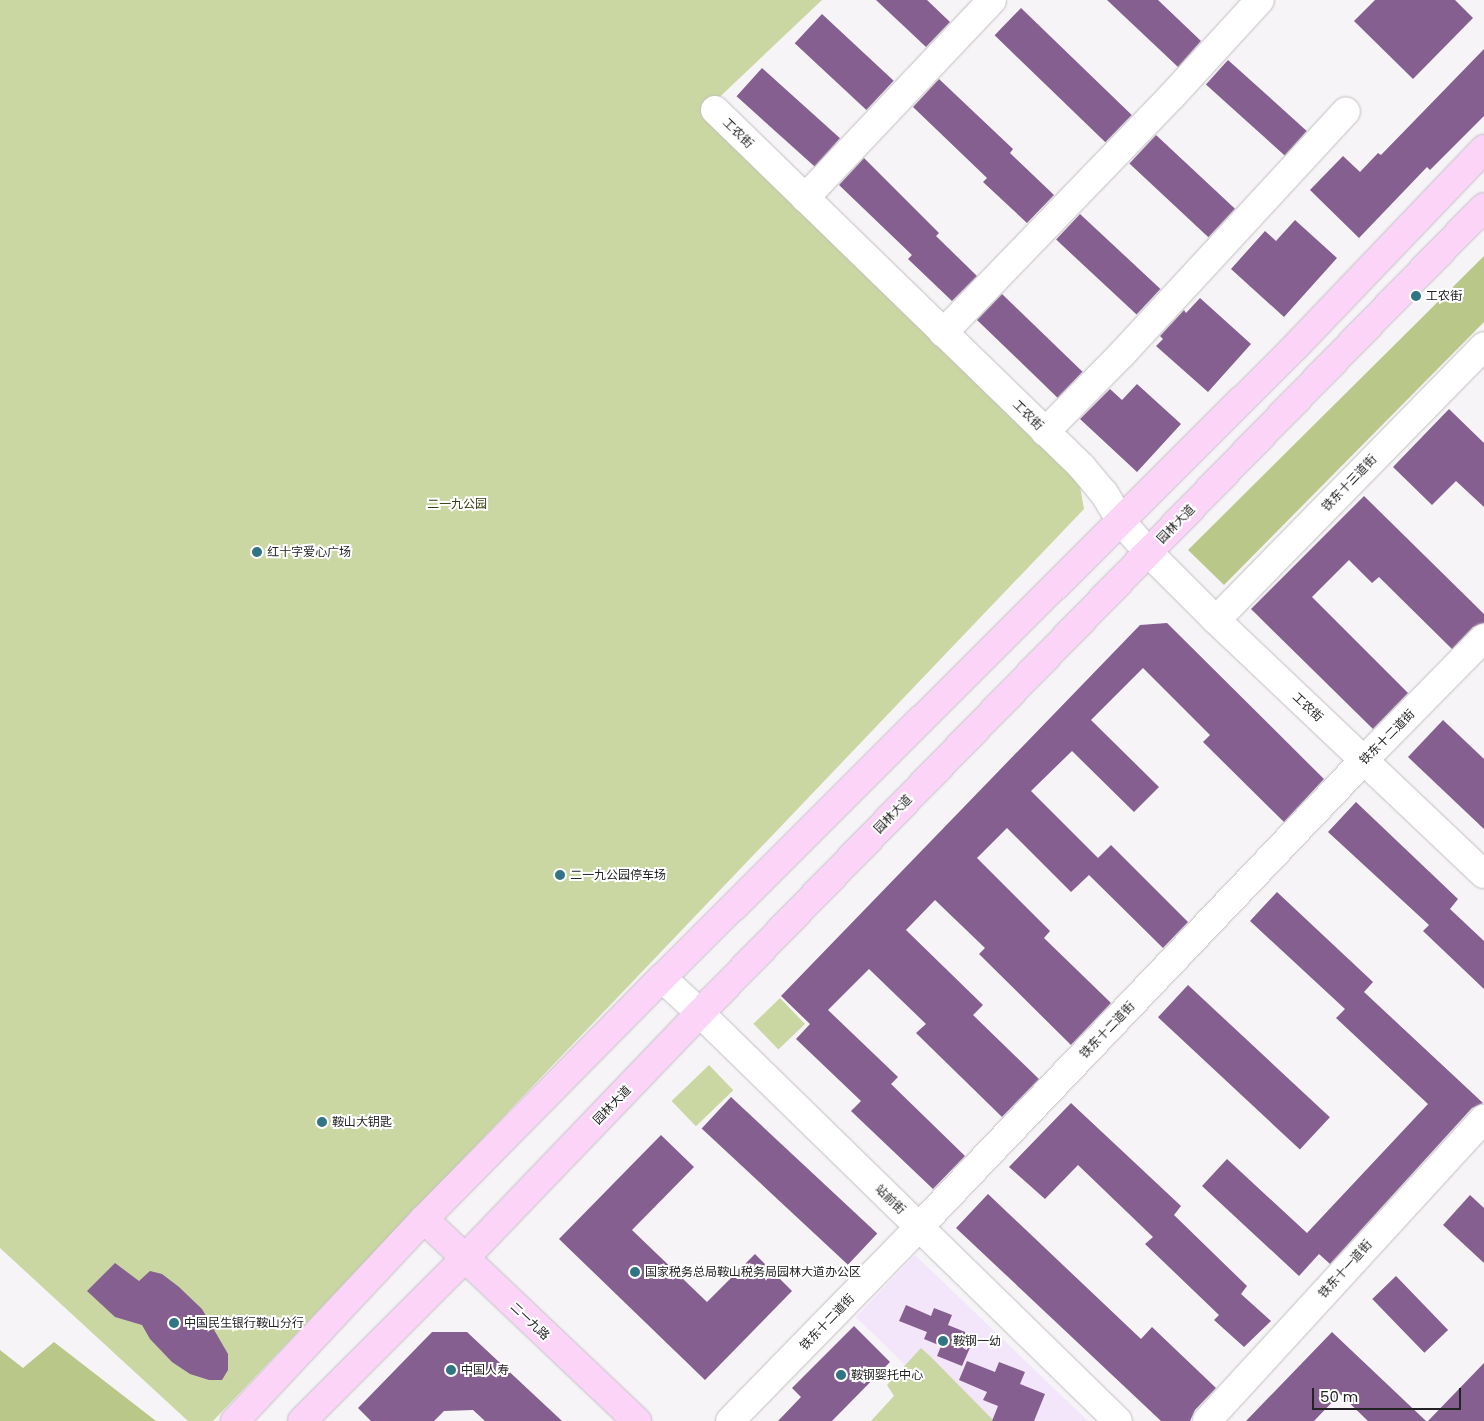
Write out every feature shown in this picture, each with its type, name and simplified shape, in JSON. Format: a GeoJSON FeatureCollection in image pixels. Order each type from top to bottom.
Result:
{"type":"FeatureCollection","features":[{"type":"Feature","properties":{"kind":"main road"},"geometry":{"type":"LineString","coordinates":[[235,1421],[424,1220],[662,978],[1295,347],[1484,149]]}},
{"type":"Feature","properties":{"kind":"main road","name":"园林大道"},"geometry":{"type":"LineString","coordinates":[[302,1421],[464,1259],[700,1013],[1484,207]]}},
{"type":"Feature","properties":{"kind":"main road","name":"二一九路"},"geometry":{"type":"LineString","coordinates":[[424,1220],[637,1421]]}},
{"type":"Feature","properties":{"kind":"street"},"geometry":{"type":"LineString","coordinates":[[805,198],[992,0]]}},
{"type":"Feature","properties":{"kind":"street"},"geometry":{"type":"LineString","coordinates":[[943,332],[1172,96],[1260,0]]}},
{"type":"Feature","properties":{"kind":"street","name":"工农街"},"geometry":{"type":"LineString","coordinates":[[715,110],[1045,432],[1098,486],[1120,520],[1148,552],[1216,620],[1484,874]]}},
{"type":"Feature","properties":{"kind":"street"},"geometry":{"type":"LineString","coordinates":[[1045,432],[1122,354],[1346,111]]}},
{"type":"Feature","properties":{"kind":"street","name":"铁东十三道街"},"geometry":{"type":"LineString","coordinates":[[1216,620],[1484,346]]}},
{"type":"Feature","properties":{"kind":"street"},"geometry":{"type":"LineString","coordinates":[[1120,520],[1132,552],[1130,564],[1124,577]]}},
{"type":"Feature","properties":{"kind":"street","name":"铁东十二道街"},"geometry":{"type":"LineString","coordinates":[[730,1421],[919,1227],[1364,760],[1484,638]]}},
{"type":"Feature","properties":{"kind":"street","name":"站前街"},"geometry":{"type":"LineString","coordinates":[[662,978],[1118,1421]]}},
{"type":"Feature","properties":{"kind":"street","name":"铁东十一道街"},"geometry":{"type":"LineString","coordinates":[[1207,1421],[1484,1119]]}},
{"type":"Feature","properties":{"kind":"shaded area","name":"鞍钢一幼"},"geometry":{"type":"Polygon","coordinates":[[[915,1255],[1088,1421],[871,1421],[894,1396],[887,1385],[905,1365],[856,1317],[915,1255]]]}},
{"type":"Feature","properties":{"kind":"green space","name":"二一九公园"},"geometry":{"type":"Polygon","coordinates":[[[0,0],[822,0],[707,109],[1078,475],[1084,509],[213,1421],[188,1421],[0,1248],[0,0]]]}},
{"type":"Feature","properties":{"kind":"green space"},"geometry":{"type":"Polygon","coordinates":[[[1484,256],[1484,322],[1224,585],[1188,550],[1484,256]]]}},
{"type":"Feature","properties":{"kind":"green space"},"geometry":{"type":"Polygon","coordinates":[[[780,998],[805,1024],[778,1050],[753,1024],[780,998]]]}},
{"type":"Feature","properties":{"kind":"green space"},"geometry":{"type":"Polygon","coordinates":[[[709,1065],[733,1090],[696,1126],[672,1101],[709,1065]]]}},
{"type":"Feature","properties":{"kind":"green space"},"geometry":{"type":"Polygon","coordinates":[[[54,1342],[156,1421],[0,1421],[0,1350],[23,1368],[54,1342]]]}},
{"type":"Feature","properties":{"kind":"green space"},"geometry":{"type":"Polygon","coordinates":[[[921,1348],[994,1421],[871,1421],[894,1396],[887,1385],[921,1348]]]}},
{"type":"Feature","properties":{"kind":"building"},"geometry":{"type":"Polygon","coordinates":[[[876,0],[927,0],[950,22],[926,47],[876,0]]]}},
{"type":"Feature","properties":{"kind":"building"},"geometry":{"type":"Polygon","coordinates":[[[1107,0],[1158,0],[1201,41],[1178,67],[1107,0]]]}},
{"type":"Feature","properties":{"kind":"building"},"geometry":{"type":"Polygon","coordinates":[[[1375,0],[1455,0],[1473,18],[1413,79],[1354,21],[1375,0]]]}},
{"type":"Feature","properties":{"kind":"building"},"geometry":{"type":"Polygon","coordinates":[[[1021,8],[1132,115],[1105,142],[995,35],[1021,8]]]}},
{"type":"Feature","properties":{"kind":"building"},"geometry":{"type":"Polygon","coordinates":[[[822,14],[894,81],[866,110],[795,43],[822,14]]]}},
{"type":"Feature","properties":{"kind":"building"},"geometry":{"type":"Polygon","coordinates":[[[1484,49],[1484,116],[1430,170],[1427,167],[1359,238],[1310,190],[1343,156],[1360,172],[1378,153],[1381,155],[1484,49]]]}},
{"type":"Feature","properties":{"kind":"building"},"geometry":{"type":"Polygon","coordinates":[[[1228,60],[1307,131],[1285,155],[1206,85],[1228,60]]]}},
{"type":"Feature","properties":{"kind":"building"},"geometry":{"type":"Polygon","coordinates":[[[762,68],[840,138],[815,166],[737,96],[762,68]]]}},
{"type":"Feature","properties":{"kind":"building"},"geometry":{"type":"Polygon","coordinates":[[[939,79],[1013,149],[1010,153],[1054,195],[1027,223],[983,182],[987,178],[913,107],[939,79]]]}},
{"type":"Feature","properties":{"kind":"building"},"geometry":{"type":"Polygon","coordinates":[[[1156,135],[1235,209],[1208,237],[1129,164],[1156,135]]]}},
{"type":"Feature","properties":{"kind":"building"},"geometry":{"type":"Polygon","coordinates":[[[864,158],[939,233],[936,236],[977,276],[952,301],[908,259],[912,255],[839,185],[864,158]]]}},
{"type":"Feature","properties":{"kind":"building"},"geometry":{"type":"Polygon","coordinates":[[[1080,214],[1160,289],[1137,315],[1056,240],[1080,214]]]}},
{"type":"Feature","properties":{"kind":"building"},"geometry":{"type":"Polygon","coordinates":[[[1295,220],[1337,258],[1284,317],[1231,269],[1265,231],[1276,241],[1295,220]]]}},
{"type":"Feature","properties":{"kind":"building"},"geometry":{"type":"Polygon","coordinates":[[[1002,294],[1083,372],[1058,398],[977,320],[1002,294]]]}},
{"type":"Feature","properties":{"kind":"building"},"geometry":{"type":"Polygon","coordinates":[[[1200,298],[1251,344],[1208,392],[1156,346],[1163,339],[1160,336],[1184,310],[1186,313],[1200,298]]]}},
{"type":"Feature","properties":{"kind":"building"},"geometry":{"type":"Polygon","coordinates":[[[1137,384],[1181,424],[1137,472],[1080,419],[1110,389],[1122,400],[1137,384]]]}},
{"type":"Feature","properties":{"kind":"building"},"geometry":{"type":"Polygon","coordinates":[[[1449,409],[1484,443],[1484,507],[1456,481],[1432,505],[1393,467],[1449,409]]]}},
{"type":"Feature","properties":{"kind":"building"},"geometry":{"type":"Polygon","coordinates":[[[1364,496],[1484,614],[1484,623],[1473,627],[1452,649],[1379,577],[1372,583],[1349,560],[1312,597],[1408,693],[1373,729],[1251,609],[1364,496]]]}},
{"type":"Feature","properties":{"kind":"building"},"geometry":{"type":"Polygon","coordinates":[[[1167,623],[1324,779],[1284,822],[1203,742],[1210,735],[1143,668],[1091,720],[1159,787],[1134,812],[1072,751],[1031,791],[1098,858],[1111,845],[1188,922],[1163,948],[1089,875],[1071,892],[1007,828],[977,858],[1050,931],[1044,938],[1111,1003],[1071,1045],[979,954],[985,948],[935,900],[906,930],[983,1005],[973,1015],[1039,1079],[1002,1117],[916,1033],[926,1024],[869,969],[828,1010],[898,1077],[891,1084],[965,1156],[933,1189],[851,1111],[861,1101],[796,1039],[810,1024],[781,996],[1140,625],[1167,623]]]}},
{"type":"Feature","properties":{"kind":"building"},"geometry":{"type":"Polygon","coordinates":[[[1443,720],[1484,759],[1484,829],[1408,757],[1443,720]]]}},
{"type":"Feature","properties":{"kind":"building"},"geometry":{"type":"Polygon","coordinates":[[[1356,802],[1458,899],[1450,909],[1484,941],[1484,989],[1423,931],[1429,925],[1328,832],[1356,802]]]}},
{"type":"Feature","properties":{"kind":"building"},"geometry":{"type":"Polygon","coordinates":[[[1277,892],[1373,982],[1364,992],[1483,1103],[1472,1108],[1330,1264],[1319,1254],[1299,1276],[1202,1186],[1227,1159],[1307,1233],[1428,1104],[1336,1018],[1345,1009],[1250,921],[1277,892]]]}},
{"type":"Feature","properties":{"kind":"building"},"geometry":{"type":"Polygon","coordinates":[[[1188,985],[1330,1117],[1300,1149],[1158,1017],[1188,985]]]}},
{"type":"Feature","properties":{"kind":"building"},"geometry":{"type":"Polygon","coordinates":[[[731,1097],[877,1233],[848,1265],[702,1128],[731,1097]]]}},
{"type":"Feature","properties":{"kind":"building"},"geometry":{"type":"Polygon","coordinates":[[[1071,1103],[1181,1206],[1174,1215],[1247,1286],[1241,1294],[1271,1321],[1244,1347],[1214,1320],[1219,1315],[1145,1244],[1153,1237],[1078,1165],[1045,1199],[1009,1167],[1071,1103]]]}},
{"type":"Feature","properties":{"kind":"building","name":"国家税务总局鞍山税务局园林大道办公区"},"geometry":{"type":"Polygon","coordinates":[[[661,1135],[694,1167],[632,1230],[707,1302],[755,1254],[792,1291],[705,1380],[559,1239],[661,1135]]]}},
{"type":"Feature","properties":{"kind":"building"},"geometry":{"type":"Polygon","coordinates":[[[988,1194],[1141,1339],[1152,1327],[1216,1388],[1195,1410],[1190,1421],[1161,1421],[956,1228],[988,1194]]]}},
{"type":"Feature","properties":{"kind":"building"},"geometry":{"type":"Polygon","coordinates":[[[1470,1195],[1484,1208],[1484,1263],[1443,1225],[1470,1195]]]}},
{"type":"Feature","properties":{"kind":"building","name":"中国民生银行鞍山分行"},"geometry":{"type":"Polygon","coordinates":[[[115,1263],[139,1281],[150,1271],[162,1274],[202,1309],[228,1354],[228,1370],[222,1380],[209,1380],[190,1374],[172,1362],[150,1339],[142,1325],[115,1317],[87,1291],[115,1263]]]}},
{"type":"Feature","properties":{"kind":"building"},"geometry":{"type":"Polygon","coordinates":[[[1396,1276],[1448,1330],[1424,1353],[1372,1299],[1396,1276]]]}},
{"type":"Feature","properties":{"kind":"building"},"geometry":{"type":"Polygon","coordinates":[[[906,1305],[931,1316],[934,1308],[952,1315],[948,1325],[975,1336],[962,1366],[937,1356],[941,1346],[924,1339],[927,1332],[899,1321],[906,1305]]]}},
{"type":"Feature","properties":{"kind":"building","name":"鞍钢婴托中心"},"geometry":{"type":"Polygon","coordinates":[[[854,1326],[890,1362],[832,1421],[778,1421],[801,1397],[792,1388],[854,1326]]]}},
{"type":"Feature","properties":{"kind":"building","name":"中国人寿"},"geometry":{"type":"Polygon","coordinates":[[[432,1332],[467,1332],[562,1421],[485,1421],[473,1410],[444,1411],[434,1421],[371,1421],[358,1408],[432,1332]]]}},
{"type":"Feature","properties":{"kind":"building"},"geometry":{"type":"Polygon","coordinates":[[[1332,1332],[1426,1421],[1368,1421],[1340,1394],[1314,1421],[1246,1421],[1332,1332]]]}},
{"type":"Feature","properties":{"kind":"building"},"geometry":{"type":"Polygon","coordinates":[[[967,1361],[995,1372],[999,1362],[1025,1372],[1020,1384],[1045,1394],[1034,1421],[992,1421],[998,1406],[983,1400],[987,1392],[959,1380],[967,1361]]]}},
{"type":"Feature","properties":{"kind":"building"},"geometry":{"type":"Polygon","coordinates":[[[1484,1363],[1484,1421],[1428,1421],[1484,1363]]]}},
{"type":"Feature","properties":{"kind":"place","name":"工农街"},"geometry":{"type":"Point","coordinates":[1416,296]}},
{"type":"Feature","properties":{"kind":"place","name":"红十字爱心广场"},"geometry":{"type":"Point","coordinates":[257,552]}},
{"type":"Feature","properties":{"kind":"place","name":"二一九公园停车场"},"geometry":{"type":"Point","coordinates":[560,875]}},
{"type":"Feature","properties":{"kind":"place","name":"鞍山大钥匙"},"geometry":{"type":"Point","coordinates":[322,1122]}},
{"type":"Feature","properties":{"kind":"place","name":"国家税务总局鞍山税务局园林大道办公区"},"geometry":{"type":"Point","coordinates":[635,1272]}},
{"type":"Feature","properties":{"kind":"place","name":"中国民生银行鞍山分行"},"geometry":{"type":"Point","coordinates":[174,1323]}},
{"type":"Feature","properties":{"kind":"place","name":"鞍钢一幼"},"geometry":{"type":"Point","coordinates":[943,1341]}},
{"type":"Feature","properties":{"kind":"place","name":"中国人寿"},"geometry":{"type":"Point","coordinates":[451,1370]}},
{"type":"Feature","properties":{"kind":"place","name":"鞍钢婴托中心"},"geometry":{"type":"Point","coordinates":[841,1375]}}]}
